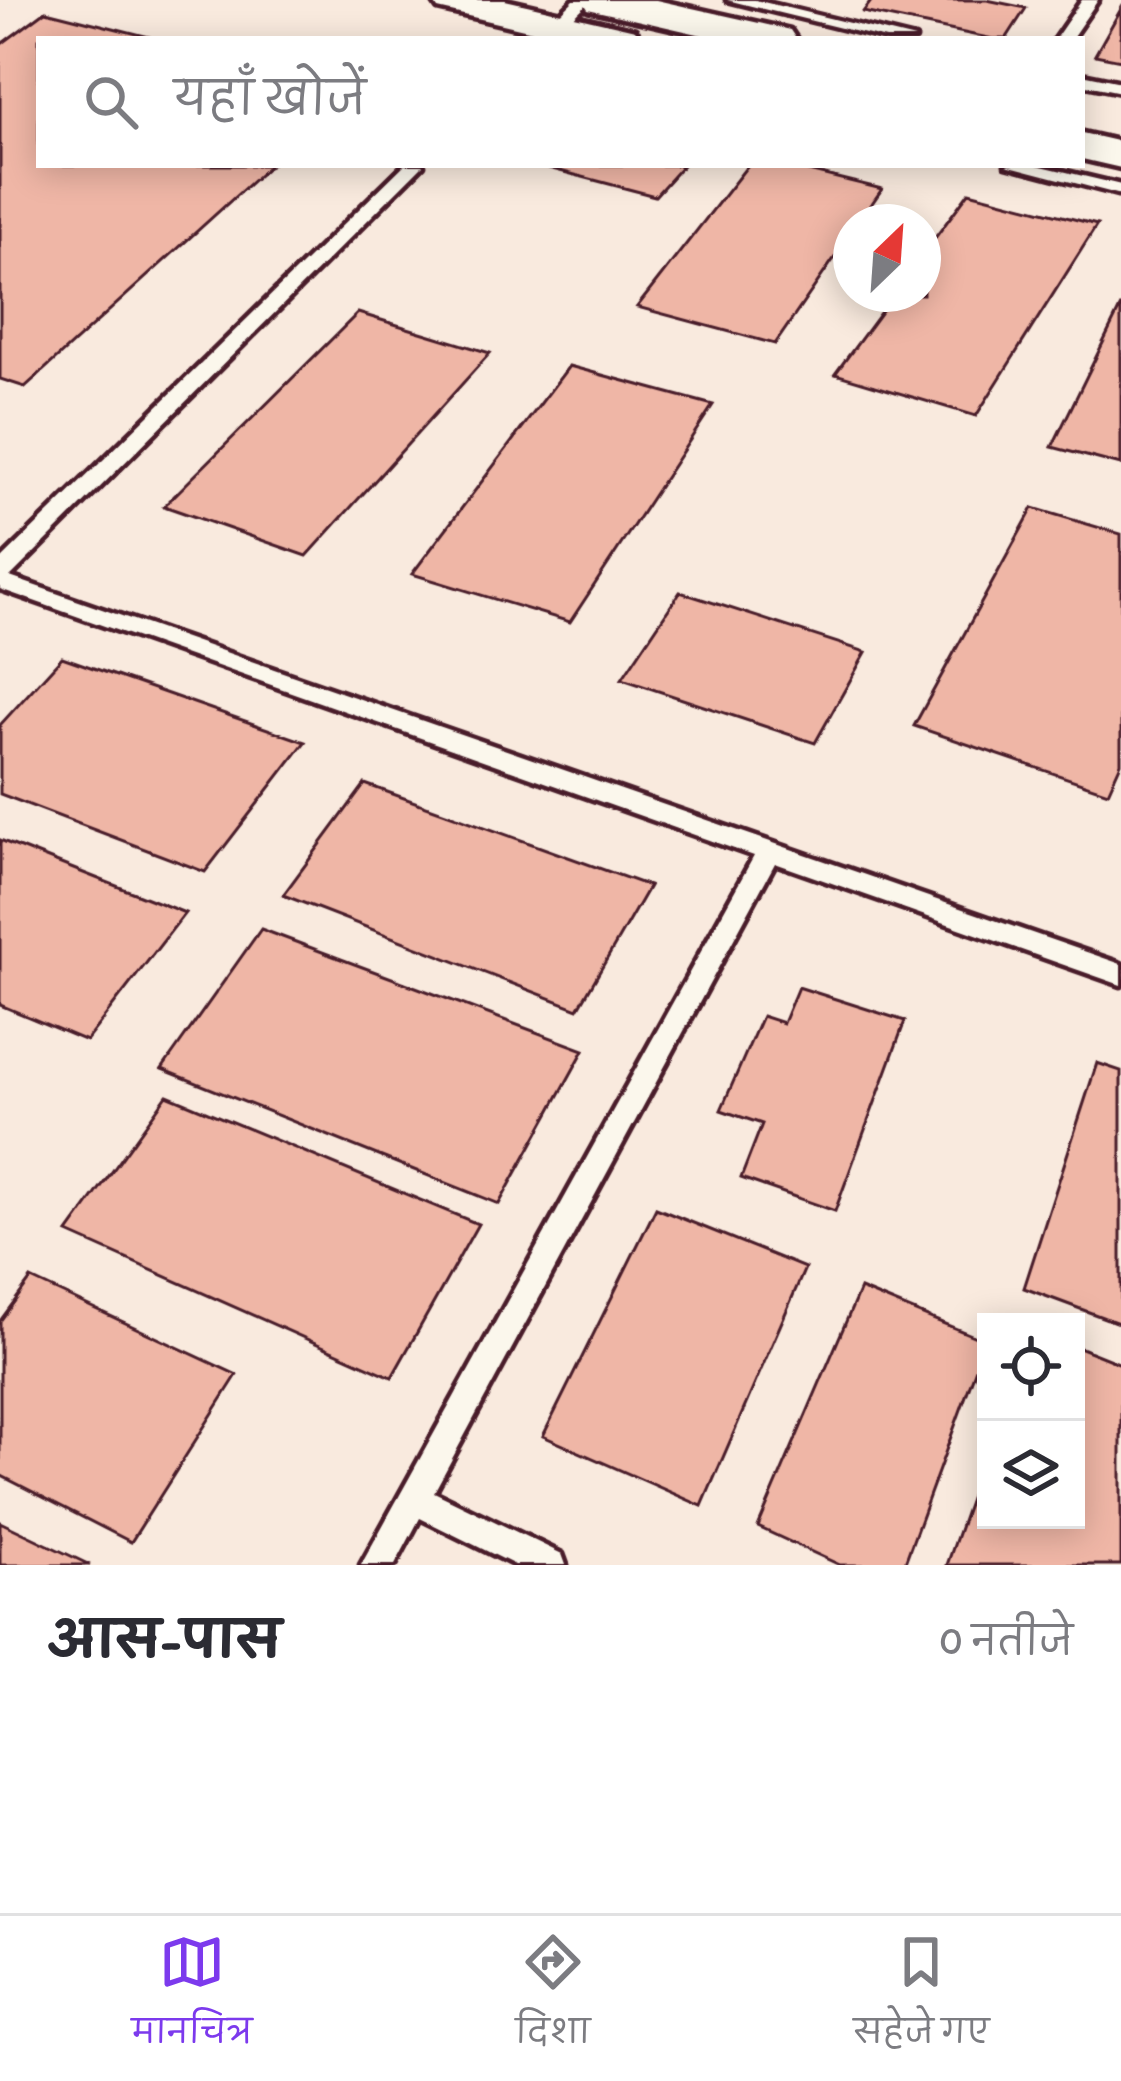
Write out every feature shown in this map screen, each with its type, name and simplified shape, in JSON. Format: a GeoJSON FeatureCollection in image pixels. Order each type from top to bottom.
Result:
{"type":"FeatureCollection","features":[{"type":"Feature","properties":{"kind":"street"},"geometry":{"type":"LineString","coordinates":[[452,0],[561,21],[610,36]]}},
{"type":"Feature","properties":{"kind":"street"},"geometry":{"type":"LineString","coordinates":[[602,0],[762,36]]}},
{"type":"Feature","properties":{"kind":"street"},"geometry":{"type":"LineString","coordinates":[[1085,109],[1121,117]]}},
{"type":"Feature","properties":{"kind":"street"},"geometry":{"type":"LineString","coordinates":[[1085,147],[1121,155]]}},
{"type":"Feature","properties":{"kind":"lane"},"geometry":{"type":"LineString","coordinates":[[735,0],[894,36]]}},
{"type":"Feature","properties":{"kind":"lane"},"geometry":{"type":"LineString","coordinates":[[1066,36],[1090,0]]}},
{"type":"Feature","properties":{"kind":"lane"},"geometry":{"type":"LineString","coordinates":[[1085,80],[1121,87]]}},
{"type":"Feature","properties":{"kind":"lane"},"geometry":{"type":"LineString","coordinates":[[411,168],[0,577],[1121,975]]}},
{"type":"Feature","properties":{"kind":"lane"},"geometry":{"type":"LineString","coordinates":[[1028,168],[1121,190]]}},
{"type":"Feature","properties":{"kind":"lane"},"geometry":{"type":"LineString","coordinates":[[377,1565],[769,851]]}},
{"type":"Feature","properties":{"kind":"lane"},"geometry":{"type":"LineString","coordinates":[[414,1499],[550,1565]]}},
{"type":"Feature","properties":{"kind":"building"},"geometry":{"type":"Polygon","coordinates":[[[872,0],[987,0],[1026,8],[1008,36],[979,36],[863,12],[872,0]]]}},
{"type":"Feature","properties":{"kind":"building"},"geometry":{"type":"Polygon","coordinates":[[[1121,9],[1121,60],[1095,55],[1121,9]]]}},
{"type":"Feature","properties":{"kind":"building"},"geometry":{"type":"Polygon","coordinates":[[[46,11],[145,36],[36,36],[36,168],[267,168],[25,387],[0,379],[0,45],[46,11]]]}},
{"type":"Feature","properties":{"kind":"building"},"geometry":{"type":"Polygon","coordinates":[[[548,168],[680,168],[655,196],[548,168]]]}},
{"type":"Feature","properties":{"kind":"building"},"geometry":{"type":"Polygon","coordinates":[[[746,168],[796,168],[882,189],[872,204],[833,204],[833,260],[775,344],[637,307],[746,168]]]}},
{"type":"Feature","properties":{"kind":"building"},"geometry":{"type":"Polygon","coordinates":[[[969,192],[1097,225],[976,416],[835,374],[881,312],[941,312],[941,230],[969,192]]]}},
{"type":"Feature","properties":{"kind":"building"},"geometry":{"type":"Polygon","coordinates":[[[1121,306],[1121,465],[1052,447],[1121,306]]]}},
{"type":"Feature","properties":{"kind":"building"},"geometry":{"type":"Polygon","coordinates":[[[358,313],[490,353],[307,556],[164,506],[358,313]]]}},
{"type":"Feature","properties":{"kind":"building"},"geometry":{"type":"Polygon","coordinates":[[[569,366],[713,405],[570,622],[412,574],[569,366]]]}},
{"type":"Feature","properties":{"kind":"building"},"geometry":{"type":"Polygon","coordinates":[[[1033,508],[1121,534],[1121,763],[1108,792],[914,726],[1033,508]]]}},
{"type":"Feature","properties":{"kind":"building"},"geometry":{"type":"Polygon","coordinates":[[[680,592],[866,652],[815,743],[622,679],[680,592]]]}},
{"type":"Feature","properties":{"kind":"building"},"geometry":{"type":"Polygon","coordinates":[[[62,657],[305,742],[205,872],[0,794],[0,725],[62,657]]]}},
{"type":"Feature","properties":{"kind":"building"},"geometry":{"type":"Polygon","coordinates":[[[365,784],[649,886],[578,1009],[283,895],[365,784]]]}},
{"type":"Feature","properties":{"kind":"building"},"geometry":{"type":"Polygon","coordinates":[[[0,840],[185,913],[86,1041],[0,1005],[0,840]]]}},
{"type":"Feature","properties":{"kind":"building"},"geometry":{"type":"Polygon","coordinates":[[[261,929],[584,1050],[499,1204],[162,1069],[261,929]]]}},
{"type":"Feature","properties":{"kind":"building"},"geometry":{"type":"Polygon","coordinates":[[[798,987],[905,1021],[835,1211],[741,1178],[762,1124],[721,1110],[762,1016],[783,1023],[798,987]]]}},
{"type":"Feature","properties":{"kind":"building"},"geometry":{"type":"Polygon","coordinates":[[[1097,1063],[1121,1071],[1121,1324],[1024,1288],[1097,1063]]]}},
{"type":"Feature","properties":{"kind":"building"},"geometry":{"type":"Polygon","coordinates":[[[167,1095],[478,1224],[392,1377],[68,1233],[167,1095]]]}},
{"type":"Feature","properties":{"kind":"building"},"geometry":{"type":"Polygon","coordinates":[[[656,1208],[805,1268],[702,1506],[543,1436],[656,1208]]]}},
{"type":"Feature","properties":{"kind":"building"},"geometry":{"type":"Polygon","coordinates":[[[31,1279],[237,1375],[131,1542],[0,1475],[0,1321],[31,1279]]]}},
{"type":"Feature","properties":{"kind":"building"},"geometry":{"type":"Polygon","coordinates":[[[860,1289],[977,1337],[977,1366],[904,1565],[840,1565],[758,1527],[860,1289]]]}},
{"type":"Feature","properties":{"kind":"building"},"geometry":{"type":"Polygon","coordinates":[[[1085,1350],[1121,1364],[1121,1565],[947,1565],[977,1479],[977,1529],[1085,1529],[1085,1350]]]}},
{"type":"Feature","properties":{"kind":"building"},"geometry":{"type":"Polygon","coordinates":[[[0,1522],[90,1565],[0,1565],[0,1522]]]}}]}
